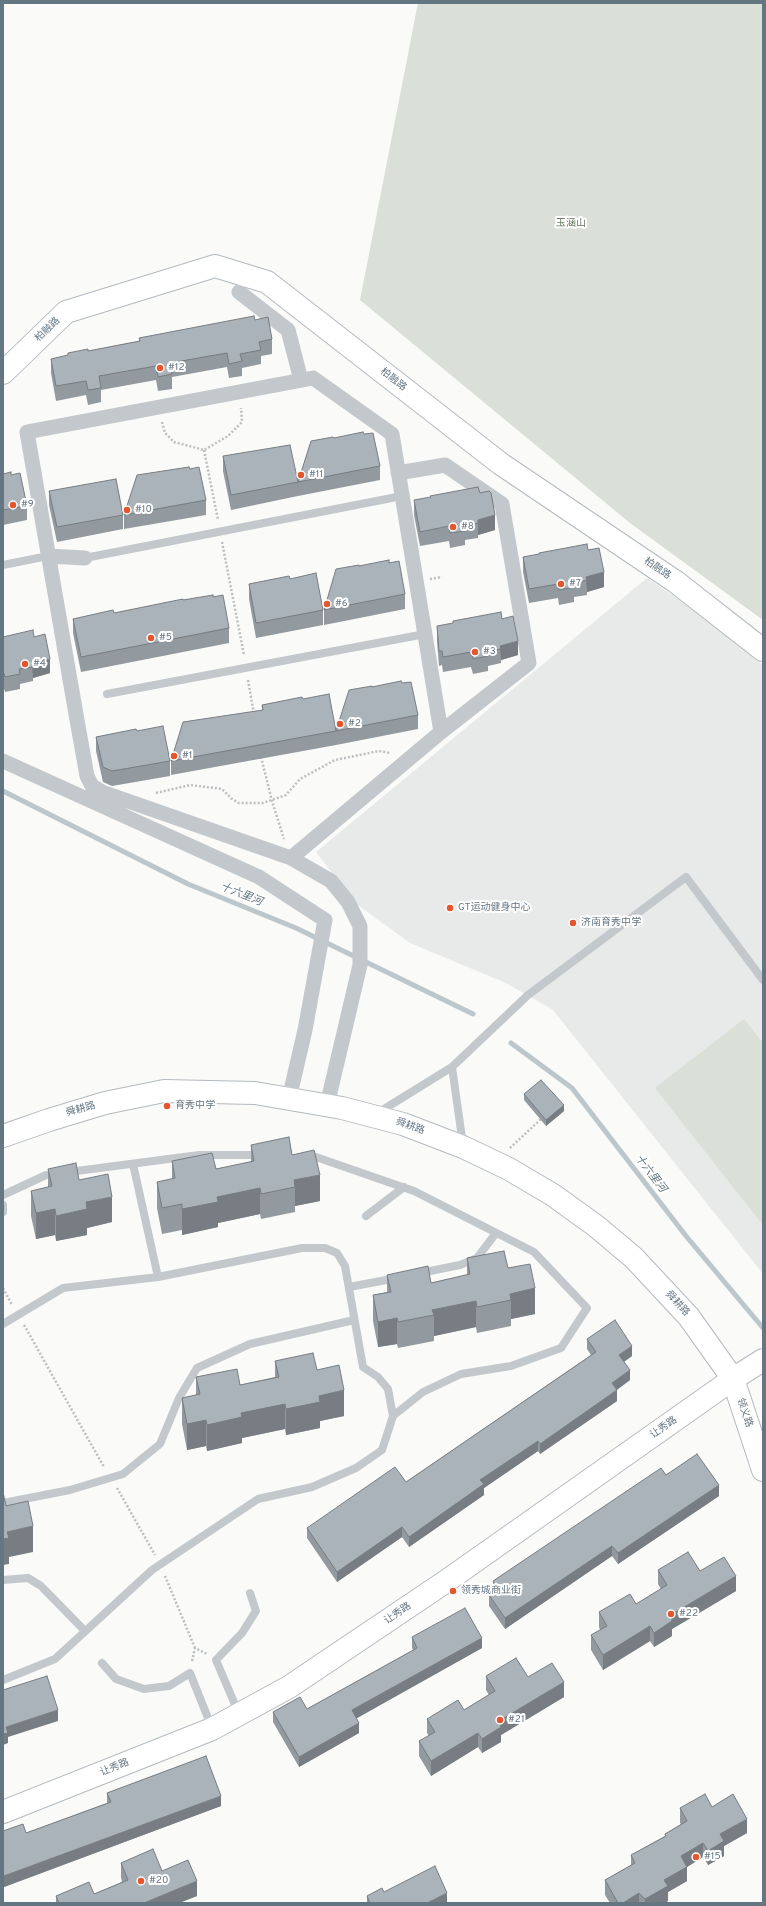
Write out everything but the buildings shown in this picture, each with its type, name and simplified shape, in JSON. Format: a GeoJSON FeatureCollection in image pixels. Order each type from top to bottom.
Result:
{"type":"FeatureCollection","features":[{"type":"Feature","properties":{"kind":"street","name":"柏融路"},"geometry":{"type":"LineString","coordinates":[[3,373],[66,312],[215,266],[267,282],[501,464],[676,582],[763,650]]}},
{"type":"Feature","properties":{"kind":"street"},"geometry":{"type":"LineString","coordinates":[[239,292],[288,330],[301,380]]}},
{"type":"Feature","properties":{"kind":"street"},"geometry":{"type":"LineString","coordinates":[[327,1105],[360,965],[360,926],[348,902],[331,881],[291,858],[102,792],[92,786],[86,768],[27,432],[313,378],[392,434],[441,732]]}},
{"type":"Feature","properties":{"kind":"street"},"geometry":{"type":"LineString","coordinates":[[291,858],[441,732],[529,663],[502,504],[445,465],[398,473]]}},
{"type":"Feature","properties":{"kind":"street"},"geometry":{"type":"LineString","coordinates":[[48,556],[85,558]]}},
{"type":"Feature","properties":{"kind":"street"},"geometry":{"type":"LineString","coordinates":[[3,761],[259,877],[325,920],[305,1030],[289,1099]]}},
{"type":"Feature","properties":{"kind":"street","name":"舜耕路"},"geometry":{"type":"LineString","coordinates":[[3,1136],[105,1103],[164,1091],[255,1093],[327,1105],[404,1124],[463,1147],[495,1162],[553,1195],[596,1226],[634,1258],[689,1317],[733,1379]]}},
{"type":"Feature","properties":{"kind":"street","name":"让秀路"},"geometry":{"type":"LineString","coordinates":[[3,1812],[212,1729],[289,1687],[448,1580],[733,1379],[758,1363]]}},
{"type":"Feature","properties":{"kind":"street","name":"领义路"},"geometry":{"type":"LineString","coordinates":[[733,1379],[763,1470]]}},
{"type":"Feature","properties":{"kind":"lane"},"geometry":{"type":"LineString","coordinates":[[85,558],[402,496]]}},
{"type":"Feature","properties":{"kind":"lane"},"geometry":{"type":"LineString","coordinates":[[3,564],[48,556]]}},
{"type":"Feature","properties":{"kind":"lane"},"geometry":{"type":"LineString","coordinates":[[107,694],[425,634]]}},
{"type":"Feature","properties":{"kind":"lane"},"geometry":{"type":"LineString","coordinates":[[373,1116],[452,1067],[528,995],[686,877],[763,980]]}},
{"type":"Feature","properties":{"kind":"lane"},"geometry":{"type":"LineString","coordinates":[[452,1067],[463,1147]]}},
{"type":"Feature","properties":{"kind":"lane"},"geometry":{"type":"LineString","coordinates":[[3,1195],[46,1176],[199,1154],[267,1155]]}},
{"type":"Feature","properties":{"kind":"lane"},"geometry":{"type":"LineString","coordinates":[[298,1156],[313,1156],[414,1191],[534,1252],[587,1308],[561,1348],[511,1366],[461,1374],[423,1392],[393,1416]]}},
{"type":"Feature","properties":{"kind":"lane"},"geometry":{"type":"LineString","coordinates":[[133,1164],[158,1277]]}},
{"type":"Feature","properties":{"kind":"lane"},"geometry":{"type":"LineString","coordinates":[[366,1216],[404,1187]]}},
{"type":"Feature","properties":{"kind":"lane"},"geometry":{"type":"LineString","coordinates":[[3,1205],[3,1212]]}},
{"type":"Feature","properties":{"kind":"lane"},"geometry":{"type":"LineString","coordinates":[[348,1288],[460,1265],[477,1258],[496,1233]]}},
{"type":"Feature","properties":{"kind":"lane"},"geometry":{"type":"LineString","coordinates":[[3,1324],[63,1288],[158,1277],[302,1248],[325,1248],[337,1253],[345,1266],[363,1367],[378,1377],[388,1389],[393,1416],[382,1450],[356,1468],[312,1487],[258,1499],[152,1570],[55,1659],[3,1680]]}},
{"type":"Feature","properties":{"kind":"lane"},"geometry":{"type":"LineString","coordinates":[[3,1502],[70,1490],[123,1474],[160,1444],[179,1398],[197,1368],[250,1344],[354,1320]]}},
{"type":"Feature","properties":{"kind":"lane"},"geometry":{"type":"LineString","coordinates":[[3,1580],[28,1578],[50,1595],[86,1631]]}},
{"type":"Feature","properties":{"kind":"lane"},"geometry":{"type":"LineString","coordinates":[[239,1714],[216,1660],[242,1634],[256,1611],[250,1593]]}},
{"type":"Feature","properties":{"kind":"lane"},"geometry":{"type":"LineString","coordinates":[[102,1663],[116,1678],[144,1689],[169,1686],[190,1673],[212,1729]]}},
{"type":"Feature","properties":{"kind":"path"},"geometry":{"type":"LineString","coordinates":[[158,407],[165,433],[174,442],[204,450],[228,436],[242,422],[239,392]]}},
{"type":"Feature","properties":{"kind":"path"},"geometry":{"type":"LineString","coordinates":[[204,450],[229,578]]}},
{"type":"Feature","properties":{"kind":"path"},"geometry":{"type":"LineString","coordinates":[[153,793],[190,785],[222,789],[232,799],[239,803],[263,803],[286,795],[300,780],[335,760],[379,751],[412,757]]}},
{"type":"Feature","properties":{"kind":"path"},"geometry":{"type":"LineString","coordinates":[[266,776],[272,801],[291,858]]}},
{"type":"Feature","properties":{"kind":"path"},"geometry":{"type":"LineString","coordinates":[[495,1162],[541,1119]]}},
{"type":"Feature","properties":{"kind":"path"},"geometry":{"type":"LineString","coordinates":[[3,1288],[160,1565],[195,1648],[190,1673]]}},
{"type":"Feature","properties":{"kind":"path"},"geometry":{"type":"LineString","coordinates":[[195,1648],[216,1660]]}},
{"type":"Feature","properties":{"kind":"shaded area","name":"济南育秀中学"},"geometry":{"type":"Polygon","coordinates":[[[647,578],[713,623],[763,665],[763,1274],[553,1010],[506,983],[410,943],[355,903],[316,852],[647,578]]]}},
{"type":"Feature","properties":{"kind":"green space","name":"玉涵山"},"geometry":{"type":"Polygon","coordinates":[[[418,3],[763,3],[763,620],[630,523],[360,300],[418,3]]]}},
{"type":"Feature","properties":{"kind":"green space"},"geometry":{"type":"Polygon","coordinates":[[[744,1019],[763,1043],[763,1225],[655,1088],[744,1019]]]}},
{"type":"Feature","properties":{"kind":"waterway","name":"十六里河"},"geometry":{"type":"LineString","coordinates":[[3,791],[188,884],[296,928],[473,1014]]}},
{"type":"Feature","properties":{"kind":"waterway","name":"十六里河"},"geometry":{"type":"LineString","coordinates":[[511,1043],[572,1088],[686,1236],[763,1328]]}},
{"type":"Feature","properties":{"kind":"place","name":"#12"},"geometry":{"type":"Point","coordinates":[160,368]}},
{"type":"Feature","properties":{"kind":"place","name":"#11"},"geometry":{"type":"Point","coordinates":[301,475]}},
{"type":"Feature","properties":{"kind":"place","name":"#9"},"geometry":{"type":"Point","coordinates":[13,505]}},
{"type":"Feature","properties":{"kind":"place","name":"#10"},"geometry":{"type":"Point","coordinates":[127,510]}},
{"type":"Feature","properties":{"kind":"place","name":"#8"},"geometry":{"type":"Point","coordinates":[453,527]}},
{"type":"Feature","properties":{"kind":"place","name":"#7"},"geometry":{"type":"Point","coordinates":[561,584]}},
{"type":"Feature","properties":{"kind":"place","name":"#6"},"geometry":{"type":"Point","coordinates":[327,604]}},
{"type":"Feature","properties":{"kind":"place","name":"#5"},"geometry":{"type":"Point","coordinates":[151,638]}},
{"type":"Feature","properties":{"kind":"place","name":"#3"},"geometry":{"type":"Point","coordinates":[475,652]}},
{"type":"Feature","properties":{"kind":"place","name":"#4"},"geometry":{"type":"Point","coordinates":[25,664]}},
{"type":"Feature","properties":{"kind":"place","name":"#2"},"geometry":{"type":"Point","coordinates":[340,724]}},
{"type":"Feature","properties":{"kind":"place","name":"#1"},"geometry":{"type":"Point","coordinates":[174,756]}},
{"type":"Feature","properties":{"kind":"place","name":"GT运动健身中心"},"geometry":{"type":"Point","coordinates":[450,908]}},
{"type":"Feature","properties":{"kind":"place","name":"济南育秀中学"},"geometry":{"type":"Point","coordinates":[573,923]}},
{"type":"Feature","properties":{"kind":"place","name":"育秀中学"},"geometry":{"type":"Point","coordinates":[167,1106]}},
{"type":"Feature","properties":{"kind":"place","name":"领秀城商业街"},"geometry":{"type":"Point","coordinates":[453,1591]}},
{"type":"Feature","properties":{"kind":"place","name":"#22"},"geometry":{"type":"Point","coordinates":[671,1614]}},
{"type":"Feature","properties":{"kind":"place","name":"#21"},"geometry":{"type":"Point","coordinates":[500,1720]}},
{"type":"Feature","properties":{"kind":"place","name":"#15"},"geometry":{"type":"Point","coordinates":[696,1857]}},
{"type":"Feature","properties":{"kind":"place","name":"#20"},"geometry":{"type":"Point","coordinates":[141,1881]}}]}
